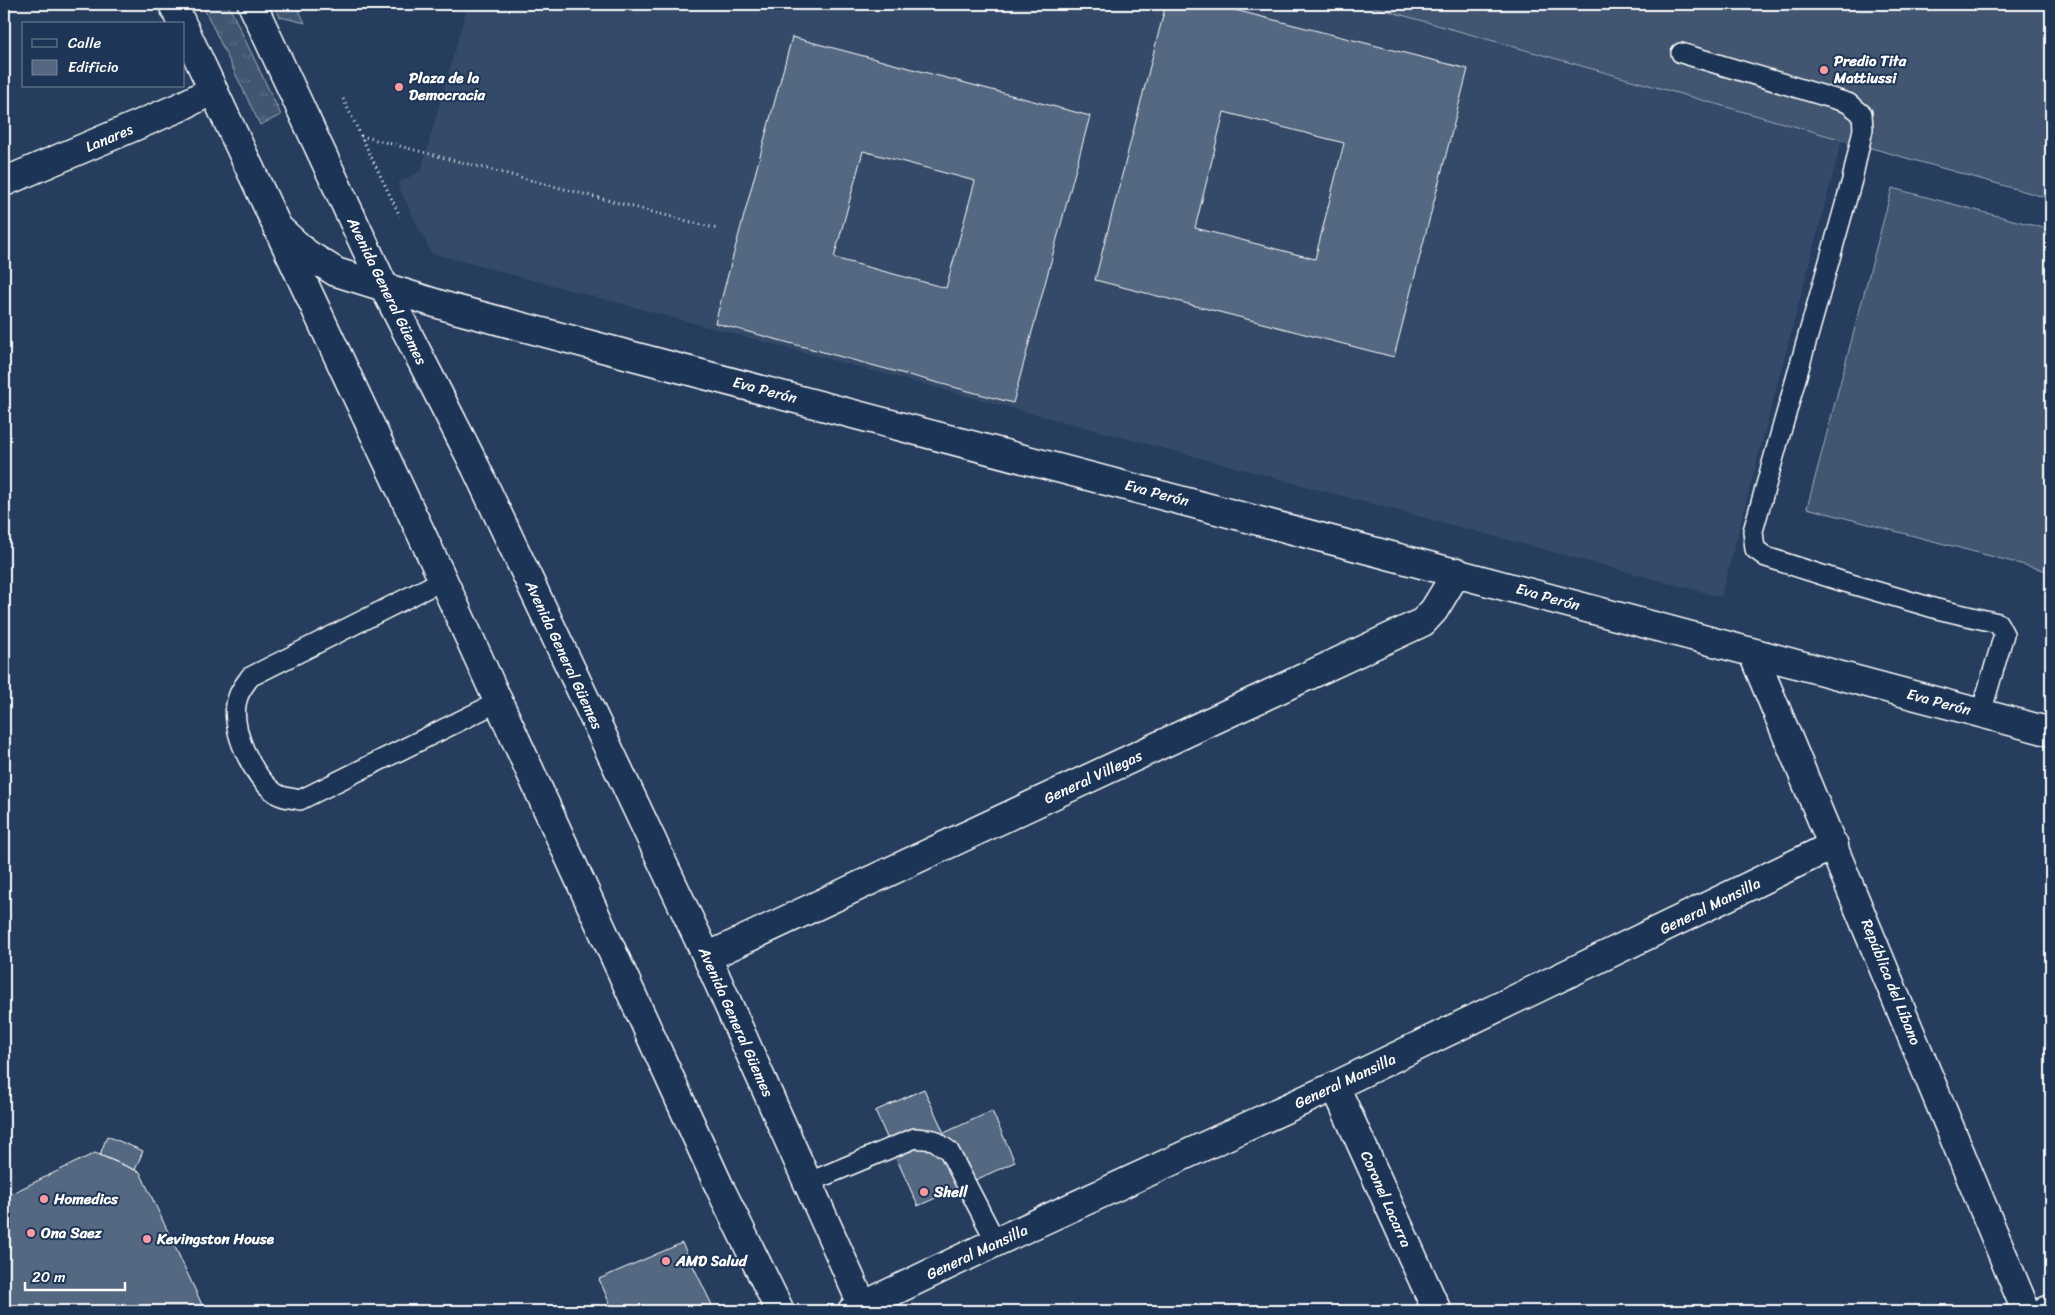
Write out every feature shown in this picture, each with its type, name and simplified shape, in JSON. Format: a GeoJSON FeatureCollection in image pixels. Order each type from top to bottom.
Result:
{"type":"FeatureCollection","features":[{"type":"Feature","properties":{"kind":"street"},"geometry":{"type":"LineString","coordinates":[[173,4],[181,22]]}},
{"type":"Feature","properties":{"kind":"street","name":"Avenida General Güemes"},"geometry":{"type":"LineString","coordinates":[[252,4],[385,289],[476,468],[707,957],[807,1183],[860,1310]]}},
{"type":"Feature","properties":{"kind":"street"},"geometry":{"type":"LineString","coordinates":[[185,30],[443,580],[719,1186],[780,1311]]}},
{"type":"Feature","properties":{"kind":"street","name":"Lanares"},"geometry":{"type":"LineString","coordinates":[[4,182],[180,107],[212,90]]}},
{"type":"Feature","properties":{"kind":"street","name":"Eva Perón"},"geometry":{"type":"LineString","coordinates":[[276,226],[306,254],[336,272],[385,289],[451,308],[1457,572],[1753,654],[2051,732]]}},
{"type":"Feature","properties":{"kind":"street","name":"General Villegas"},"geometry":{"type":"LineString","coordinates":[[707,957],[1423,622],[1434,610],[1457,572]]}},
{"type":"Feature","properties":{"kind":"street","name":"República del Líbano"},"geometry":{"type":"LineString","coordinates":[[1753,654],[1834,845],[2026,1311]]}},
{"type":"Feature","properties":{"kind":"street","name":"General Mansilla"},"geometry":{"type":"LineString","coordinates":[[860,1310],[996,1242],[1335,1086],[1834,845]]}},
{"type":"Feature","properties":{"kind":"street","name":"Coronel Lacarra"},"geometry":{"type":"LineString","coordinates":[[1335,1086],[1437,1311]]}},
{"type":"Feature","properties":{"kind":"street"},"geometry":{"type":"LineString","coordinates":[[2046,1311],[2051,1309]]}},
{"type":"Feature","properties":{"kind":"lane"},"geometry":{"type":"LineString","coordinates":[[1681,53],[1848,103],[1862,114],[1863,129],[1852,180],[1753,531],[1755,549],[1766,557],[1832,578],[1937,609],[1998,623],[2004,634],[1981,713]]}},
{"type":"Feature","properties":{"kind":"lane"},"geometry":{"type":"LineString","coordinates":[[443,580],[250,677],[237,698],[236,722],[244,752],[260,778],[277,795],[300,800],[498,702]]}},
{"type":"Feature","properties":{"kind":"lane"},"geometry":{"type":"LineString","coordinates":[[807,1183],[915,1138],[934,1140],[949,1152],[996,1242]]}},
{"type":"Feature","properties":{"kind":"path"},"geometry":{"type":"LineString","coordinates":[[343,99],[400,216]]}},
{"type":"Feature","properties":{"kind":"path"},"geometry":{"type":"LineString","coordinates":[[361,136],[718,229]]}},
{"type":"Feature","properties":{"kind":"shaded area"},"geometry":{"type":"Polygon","coordinates":[[[468,4],[1363,4],[1842,140],[1721,597],[431,253],[397,184],[421,170],[468,4]]]}},
{"type":"Feature","properties":{"kind":"green space"},"geometry":{"type":"Polygon","coordinates":[[[202,4],[228,4],[281,115],[260,125],[202,4]]]}},
{"type":"Feature","properties":{"kind":"green space"},"geometry":{"type":"Polygon","coordinates":[[[274,4],[296,4],[305,23],[280,17],[274,4]]]}},
{"type":"Feature","properties":{"kind":"green space","name":"Predio Tita Mattiussi"},"geometry":{"type":"Polygon","coordinates":[[[1363,4],[2051,4],[2051,199],[1363,4]]]}},
{"type":"Feature","properties":{"kind":"green space"},"geometry":{"type":"Polygon","coordinates":[[[1892,188],[2051,230],[2051,572],[1807,508],[1892,188]]]}},
{"type":"Feature","properties":{"kind":"building"},"geometry":{"type":"Polygon","coordinates":[[[1166,4],[1211,4],[1468,69],[1394,357],[1095,280],[1166,4]],[[1224,112],[1195,228],[1315,259],[1344,143],[1224,112]]]}},
{"type":"Feature","properties":{"kind":"building"},"geometry":{"type":"Polygon","coordinates":[[[792,37],[1090,116],[1013,403],[715,323],[792,37]],[[863,151],[834,258],[946,288],[975,181],[863,151]]]}},
{"type":"Feature","properties":{"kind":"building"},"geometry":{"type":"Polygon","coordinates":[[[924,1089],[944,1133],[992,1111],[1015,1162],[918,1206],[875,1111],[924,1089]]]}},
{"type":"Feature","properties":{"kind":"building"},"geometry":{"type":"Polygon","coordinates":[[[107,1136],[143,1151],[135,1170],[100,1155],[107,1136]]]}},
{"type":"Feature","properties":{"kind":"building"},"geometry":{"type":"Polygon","coordinates":[[[95,1153],[140,1172],[205,1311],[4,1311],[4,1197],[95,1153]]]}},
{"type":"Feature","properties":{"kind":"building","name":"AMD Salud"},"geometry":{"type":"Polygon","coordinates":[[[682,1243],[715,1311],[613,1311],[599,1279],[682,1243]]]}},
{"type":"Feature","properties":{"kind":"place","name":"Predio Tita Mattiussi"},"geometry":{"type":"Point","coordinates":[1824,70]}},
{"type":"Feature","properties":{"kind":"place","name":"Plaza de la Democracia"},"geometry":{"type":"Point","coordinates":[399,87]}},
{"type":"Feature","properties":{"kind":"place","name":"Shell"},"geometry":{"type":"Point","coordinates":[924,1192]}},
{"type":"Feature","properties":{"kind":"place","name":"Homedics"},"geometry":{"type":"Point","coordinates":[44,1199]}},
{"type":"Feature","properties":{"kind":"place","name":"Ona Saez"},"geometry":{"type":"Point","coordinates":[31,1233]}},
{"type":"Feature","properties":{"kind":"place","name":"Kevingston House"},"geometry":{"type":"Point","coordinates":[147,1239]}},
{"type":"Feature","properties":{"kind":"place","name":"AMD Salud"},"geometry":{"type":"Point","coordinates":[666,1261]}}]}
